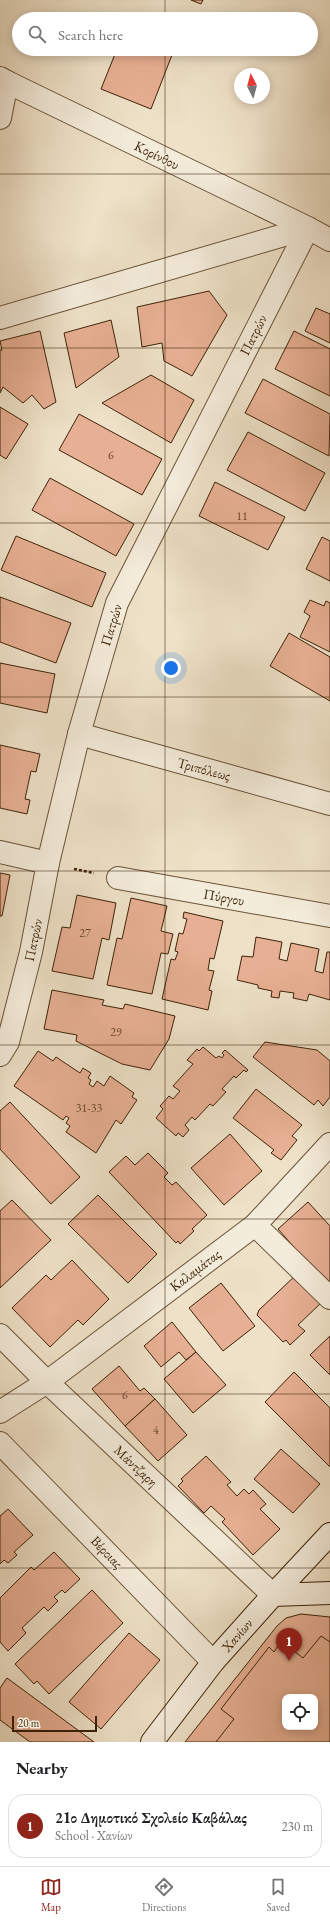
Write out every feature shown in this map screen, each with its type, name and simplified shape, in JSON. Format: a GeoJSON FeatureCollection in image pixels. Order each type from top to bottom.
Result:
{"type":"FeatureCollection","features":[{"type":"Feature","properties":{"kind":"street","name":"Κορίνθου"},"geometry":{"type":"LineString","coordinates":[[0,118],[3,80],[330,240]]}},
{"type":"Feature","properties":{"kind":"street"},"geometry":{"type":"LineString","coordinates":[[0,318],[308,228]]}},
{"type":"Feature","properties":{"kind":"street","name":"Πατρών"},"geometry":{"type":"LineString","coordinates":[[0,1054],[8,1042],[31,952],[48,863],[79,734],[117,603],[308,228]]}},
{"type":"Feature","properties":{"kind":"street","name":"Τριπόλεως"},"geometry":{"type":"LineString","coordinates":[[79,734],[330,804]]}},
{"type":"Feature","properties":{"kind":"street"},"geometry":{"type":"LineString","coordinates":[[0,852],[48,863]]}},
{"type":"Feature","properties":{"kind":"street","name":"Πύργου"},"geometry":{"type":"LineString","coordinates":[[118,878],[330,916]]}},
{"type":"Feature","properties":{"kind":"street","name":"Καλαμάτας"},"geometry":{"type":"LineString","coordinates":[[0,1412],[46,1382],[255,1225],[330,1144]]}},
{"type":"Feature","properties":{"kind":"street"},"geometry":{"type":"LineString","coordinates":[[255,1225],[330,1298]]}},
{"type":"Feature","properties":{"kind":"street","name":"Μάντζαρη"},"geometry":{"type":"LineString","coordinates":[[0,1335],[46,1382],[273,1594]]}},
{"type":"Feature","properties":{"kind":"street","name":"Βέροιας"},"geometry":{"type":"LineString","coordinates":[[0,1442],[214,1662]]}},
{"type":"Feature","properties":{"kind":"street","name":"Χανίων"},"geometry":{"type":"LineString","coordinates":[[152,1742],[214,1662],[273,1594],[330,1534]]}},
{"type":"Feature","properties":{"kind":"street"},"geometry":{"type":"LineString","coordinates":[[273,1594],[330,1592]]}},
{"type":"Feature","properties":{"kind":"path"},"geometry":{"type":"LineString","coordinates":[[48,863],[118,878]]}},
{"type":"Feature","properties":{"kind":"building"},"geometry":{"type":"Polygon","coordinates":[[[191,0],[203,0],[201,4],[191,0]]]}},
{"type":"Feature","properties":{"kind":"building"},"geometry":{"type":"Polygon","coordinates":[[[114,56],[172,56],[151,109],[101,89],[114,56]]]}},
{"type":"Feature","properties":{"kind":"building"},"geometry":{"type":"Polygon","coordinates":[[[209,291],[227,315],[192,376],[164,361],[162,343],[142,347],[137,307],[209,291]]]}},
{"type":"Feature","properties":{"kind":"building"},"geometry":{"type":"Polygon","coordinates":[[[316,308],[330,314],[330,343],[305,331],[316,308]]]}},
{"type":"Feature","properties":{"kind":"building"},"geometry":{"type":"Polygon","coordinates":[[[111,320],[119,357],[76,388],[64,333],[111,320]]]}},
{"type":"Feature","properties":{"kind":"building"},"geometry":{"type":"Polygon","coordinates":[[[40,331],[56,402],[44,409],[32,395],[23,403],[3,387],[0,393],[0,350],[2,350],[0,341],[40,331]]]}},
{"type":"Feature","properties":{"kind":"building"},"geometry":{"type":"Polygon","coordinates":[[[294,331],[330,349],[330,396],[275,369],[294,331]]]}},
{"type":"Feature","properties":{"kind":"building"},"geometry":{"type":"Polygon","coordinates":[[[151,375],[194,400],[171,443],[102,403],[151,375]]]}},
{"type":"Feature","properties":{"kind":"building"},"geometry":{"type":"Polygon","coordinates":[[[263,379],[330,414],[329,456],[245,413],[263,379]]]}},
{"type":"Feature","properties":{"kind":"building"},"geometry":{"type":"Polygon","coordinates":[[[0,407],[28,424],[6,459],[0,455],[0,407]]]}},
{"type":"Feature","properties":{"kind":"building"},"geometry":{"type":"Polygon","coordinates":[[[79,414],[162,459],[142,495],[59,450],[79,414]]]}},
{"type":"Feature","properties":{"kind":"building"},"geometry":{"type":"Polygon","coordinates":[[[248,432],[325,473],[305,511],[227,470],[248,432]]]}},
{"type":"Feature","properties":{"kind":"building"},"geometry":{"type":"Polygon","coordinates":[[[50,478],[134,524],[116,556],[32,510],[50,478]]]}},
{"type":"Feature","properties":{"kind":"building"},"geometry":{"type":"Polygon","coordinates":[[[215,482],[285,517],[268,550],[199,516],[215,482]]]}},
{"type":"Feature","properties":{"kind":"building"},"geometry":{"type":"Polygon","coordinates":[[[16,536],[106,573],[92,607],[1,570],[16,536]]]}},
{"type":"Feature","properties":{"kind":"building"},"geometry":{"type":"Polygon","coordinates":[[[322,537],[330,541],[330,581],[306,569],[322,537]]]}},
{"type":"Feature","properties":{"kind":"building"},"geometry":{"type":"Polygon","coordinates":[[[0,597],[71,623],[56,663],[0,642],[0,597]]]}},
{"type":"Feature","properties":{"kind":"building"},"geometry":{"type":"Polygon","coordinates":[[[310,600],[324,606],[326,601],[330,603],[330,652],[300,637],[310,616],[304,612],[310,600]]]}},
{"type":"Feature","properties":{"kind":"building"},"geometry":{"type":"Polygon","coordinates":[[[289,633],[330,657],[330,701],[270,666],[289,633]]]}},
{"type":"Feature","properties":{"kind":"building"},"geometry":{"type":"Polygon","coordinates":[[[0,663],[55,674],[47,713],[0,703],[0,663]]]}},
{"type":"Feature","properties":{"kind":"building"},"geometry":{"type":"Polygon","coordinates":[[[0,745],[40,754],[36,772],[31,771],[25,799],[30,800],[27,814],[0,808],[0,745]]]}},
{"type":"Feature","properties":{"kind":"building"},"geometry":{"type":"Polygon","coordinates":[[[0,873],[10,875],[2,916],[0,916],[0,873]]]}},
{"type":"Feature","properties":{"kind":"building"},"geometry":{"type":"Polygon","coordinates":[[[77,895],[116,903],[109,940],[102,938],[93,979],[52,971],[62,927],[70,928],[77,895]]]}},
{"type":"Feature","properties":{"kind":"building"},"geometry":{"type":"Polygon","coordinates":[[[131,898],[167,906],[161,931],[173,934],[168,954],[161,953],[152,994],[107,985],[117,938],[122,939],[131,898]]]}},
{"type":"Feature","properties":{"kind":"building"},"geometry":{"type":"Polygon","coordinates":[[[184,912],[223,921],[214,959],[210,958],[208,970],[214,971],[209,990],[212,991],[208,1010],[162,999],[171,959],[175,960],[178,952],[175,951],[179,933],[183,934],[187,919],[183,918],[184,912]]]}},
{"type":"Feature","properties":{"kind":"building"},"geometry":{"type":"Polygon","coordinates":[[[256,937],[282,942],[279,959],[287,961],[291,943],[319,949],[315,971],[323,973],[327,952],[330,952],[330,1000],[309,994],[307,1001],[293,998],[294,993],[280,991],[279,998],[271,997],[272,991],[258,988],[258,985],[237,980],[242,956],[253,957],[256,937]]]}},
{"type":"Feature","properties":{"kind":"building"},"geometry":{"type":"Polygon","coordinates":[[[52,990],[104,1000],[102,1005],[123,1009],[125,1004],[175,1016],[169,1039],[150,1070],[122,1064],[76,1041],[77,1035],[44,1029],[52,990]]]}},
{"type":"Feature","properties":{"kind":"building"},"geometry":{"type":"Polygon","coordinates":[[[265,1042],[317,1050],[330,1061],[330,1097],[323,1106],[318,1100],[314,1105],[253,1057],[265,1042]]]}},
{"type":"Feature","properties":{"kind":"building"},"geometry":{"type":"Polygon","coordinates":[[[203,1047],[216,1058],[219,1056],[222,1058],[224,1055],[222,1053],[225,1050],[248,1070],[246,1072],[244,1070],[236,1078],[234,1076],[222,1089],[226,1092],[213,1106],[210,1104],[195,1120],[192,1117],[185,1125],[189,1130],[183,1137],[178,1133],[176,1136],[156,1118],[163,1109],[160,1106],[169,1096],[173,1099],[180,1091],[173,1086],[193,1064],[187,1060],[197,1049],[199,1051],[203,1047]]]}},
{"type":"Feature","properties":{"kind":"building"},"geometry":{"type":"Polygon","coordinates":[[[38,1051],[53,1061],[56,1057],[80,1073],[83,1068],[91,1073],[88,1078],[91,1080],[89,1084],[93,1087],[97,1081],[104,1086],[110,1076],[134,1093],[132,1097],[137,1100],[121,1124],[116,1120],[96,1153],[66,1132],[70,1126],[66,1123],[69,1118],[66,1116],[63,1120],[14,1086],[38,1051]]]}},
{"type":"Feature","properties":{"kind":"building"},"geometry":{"type":"Polygon","coordinates":[[[256,1089],[302,1125],[292,1136],[297,1140],[281,1160],[271,1153],[274,1150],[233,1118],[256,1089]]]}},
{"type":"Feature","properties":{"kind":"building"},"geometry":{"type":"Polygon","coordinates":[[[10,1102],[80,1177],[51,1204],[0,1149],[0,1111],[10,1102]]]}},
{"type":"Feature","properties":{"kind":"building"},"geometry":{"type":"Polygon","coordinates":[[[230,1134],[262,1171],[224,1205],[191,1168],[230,1134]]]}},
{"type":"Feature","properties":{"kind":"building"},"geometry":{"type":"Polygon","coordinates":[[[148,1153],[168,1173],[164,1177],[172,1185],[176,1182],[207,1215],[192,1229],[194,1231],[180,1244],[178,1241],[176,1243],[109,1172],[126,1156],[135,1165],[148,1153]]]}},
{"type":"Feature","properties":{"kind":"building"},"geometry":{"type":"Polygon","coordinates":[[[98,1195],[157,1254],[128,1283],[68,1224],[98,1195]]]}},
{"type":"Feature","properties":{"kind":"building"},"geometry":{"type":"Polygon","coordinates":[[[12,1200],[51,1240],[0,1288],[0,1211],[12,1200]]]}},
{"type":"Feature","properties":{"kind":"building"},"geometry":{"type":"Polygon","coordinates":[[[308,1202],[330,1226],[330,1288],[278,1229],[308,1202]]]}},
{"type":"Feature","properties":{"kind":"building"},"geometry":{"type":"Polygon","coordinates":[[[72,1260],[109,1299],[83,1325],[78,1320],[50,1347],[12,1308],[46,1275],[51,1280],[72,1260]]]}},
{"type":"Feature","properties":{"kind":"building"},"geometry":{"type":"Polygon","coordinates":[[[296,1275],[322,1302],[298,1325],[305,1331],[290,1345],[286,1340],[283,1342],[257,1315],[259,1310],[296,1275]]]}},
{"type":"Feature","properties":{"kind":"building"},"geometry":{"type":"Polygon","coordinates":[[[221,1283],[255,1326],[223,1351],[189,1308],[221,1283]]]}},
{"type":"Feature","properties":{"kind":"building"},"geometry":{"type":"Polygon","coordinates":[[[172,1322],[196,1352],[186,1360],[179,1352],[161,1367],[144,1346],[172,1322]]]}},
{"type":"Feature","properties":{"kind":"building"},"geometry":{"type":"Polygon","coordinates":[[[330,1336],[330,1375],[310,1355],[330,1336]]]}},
{"type":"Feature","properties":{"kind":"building"},"geometry":{"type":"Polygon","coordinates":[[[196,1352],[226,1385],[193,1413],[164,1379],[196,1352]]]}},
{"type":"Feature","properties":{"kind":"building"},"geometry":{"type":"Polygon","coordinates":[[[119,1366],[140,1391],[144,1388],[155,1399],[125,1426],[92,1389],[119,1366]]]}},
{"type":"Feature","properties":{"kind":"building"},"geometry":{"type":"Polygon","coordinates":[[[294,1372],[330,1408],[330,1467],[265,1402],[294,1372]]]}},
{"type":"Feature","properties":{"kind":"building"},"geometry":{"type":"Polygon","coordinates":[[[155,1399],[187,1435],[158,1461],[125,1426],[155,1399]]]}},
{"type":"Feature","properties":{"kind":"building"},"geometry":{"type":"Polygon","coordinates":[[[281,1449],[320,1484],[293,1513],[254,1479],[281,1449]]]}},
{"type":"Feature","properties":{"kind":"building"},"geometry":{"type":"Polygon","coordinates":[[[206,1456],[231,1482],[227,1485],[237,1496],[244,1489],[249,1494],[253,1490],[266,1504],[260,1509],[280,1529],[253,1555],[222,1522],[225,1519],[211,1506],[204,1513],[178,1486],[183,1481],[181,1479],[206,1456]]]}},
{"type":"Feature","properties":{"kind":"building"},"geometry":{"type":"Polygon","coordinates":[[[8,1509],[33,1535],[14,1552],[17,1555],[8,1563],[4,1560],[0,1564],[0,1516],[8,1509]]]}},
{"type":"Feature","properties":{"kind":"building"},"geometry":{"type":"Polygon","coordinates":[[[54,1552],[80,1579],[65,1593],[62,1590],[54,1597],[58,1601],[48,1611],[44,1607],[22,1628],[26,1633],[8,1651],[0,1642],[0,1598],[31,1567],[34,1570],[54,1552]]]}},
{"type":"Feature","properties":{"kind":"building"},"geometry":{"type":"Polygon","coordinates":[[[92,1590],[123,1623],[49,1694],[37,1681],[34,1684],[15,1664],[92,1590]]]}},
{"type":"Feature","properties":{"kind":"building"},"geometry":{"type":"Polygon","coordinates":[[[301,1614],[330,1617],[330,1742],[185,1742],[277,1626],[286,1618],[301,1614]]]}},
{"type":"Feature","properties":{"kind":"building"},"geometry":{"type":"Polygon","coordinates":[[[129,1633],[160,1660],[101,1729],[69,1702],[129,1633]]]}},
{"type":"Feature","properties":{"kind":"building"},"geometry":{"type":"Polygon","coordinates":[[[321,1636],[330,1642],[330,1742],[216,1742],[234,1719],[221,1709],[269,1647],[274,1652],[281,1641],[303,1658],[321,1636]]]}},
{"type":"Feature","properties":{"kind":"building"},"geometry":{"type":"Polygon","coordinates":[[[7,1678],[94,1742],[30,1742],[0,1720],[0,1688],[7,1678]]]}},
{"type":"Feature","properties":{"kind":"place","name":"21ο Δημοτικό Σχολείο Καβάλας"},"geometry":{"type":"Point","coordinates":[289,1661]}}]}
